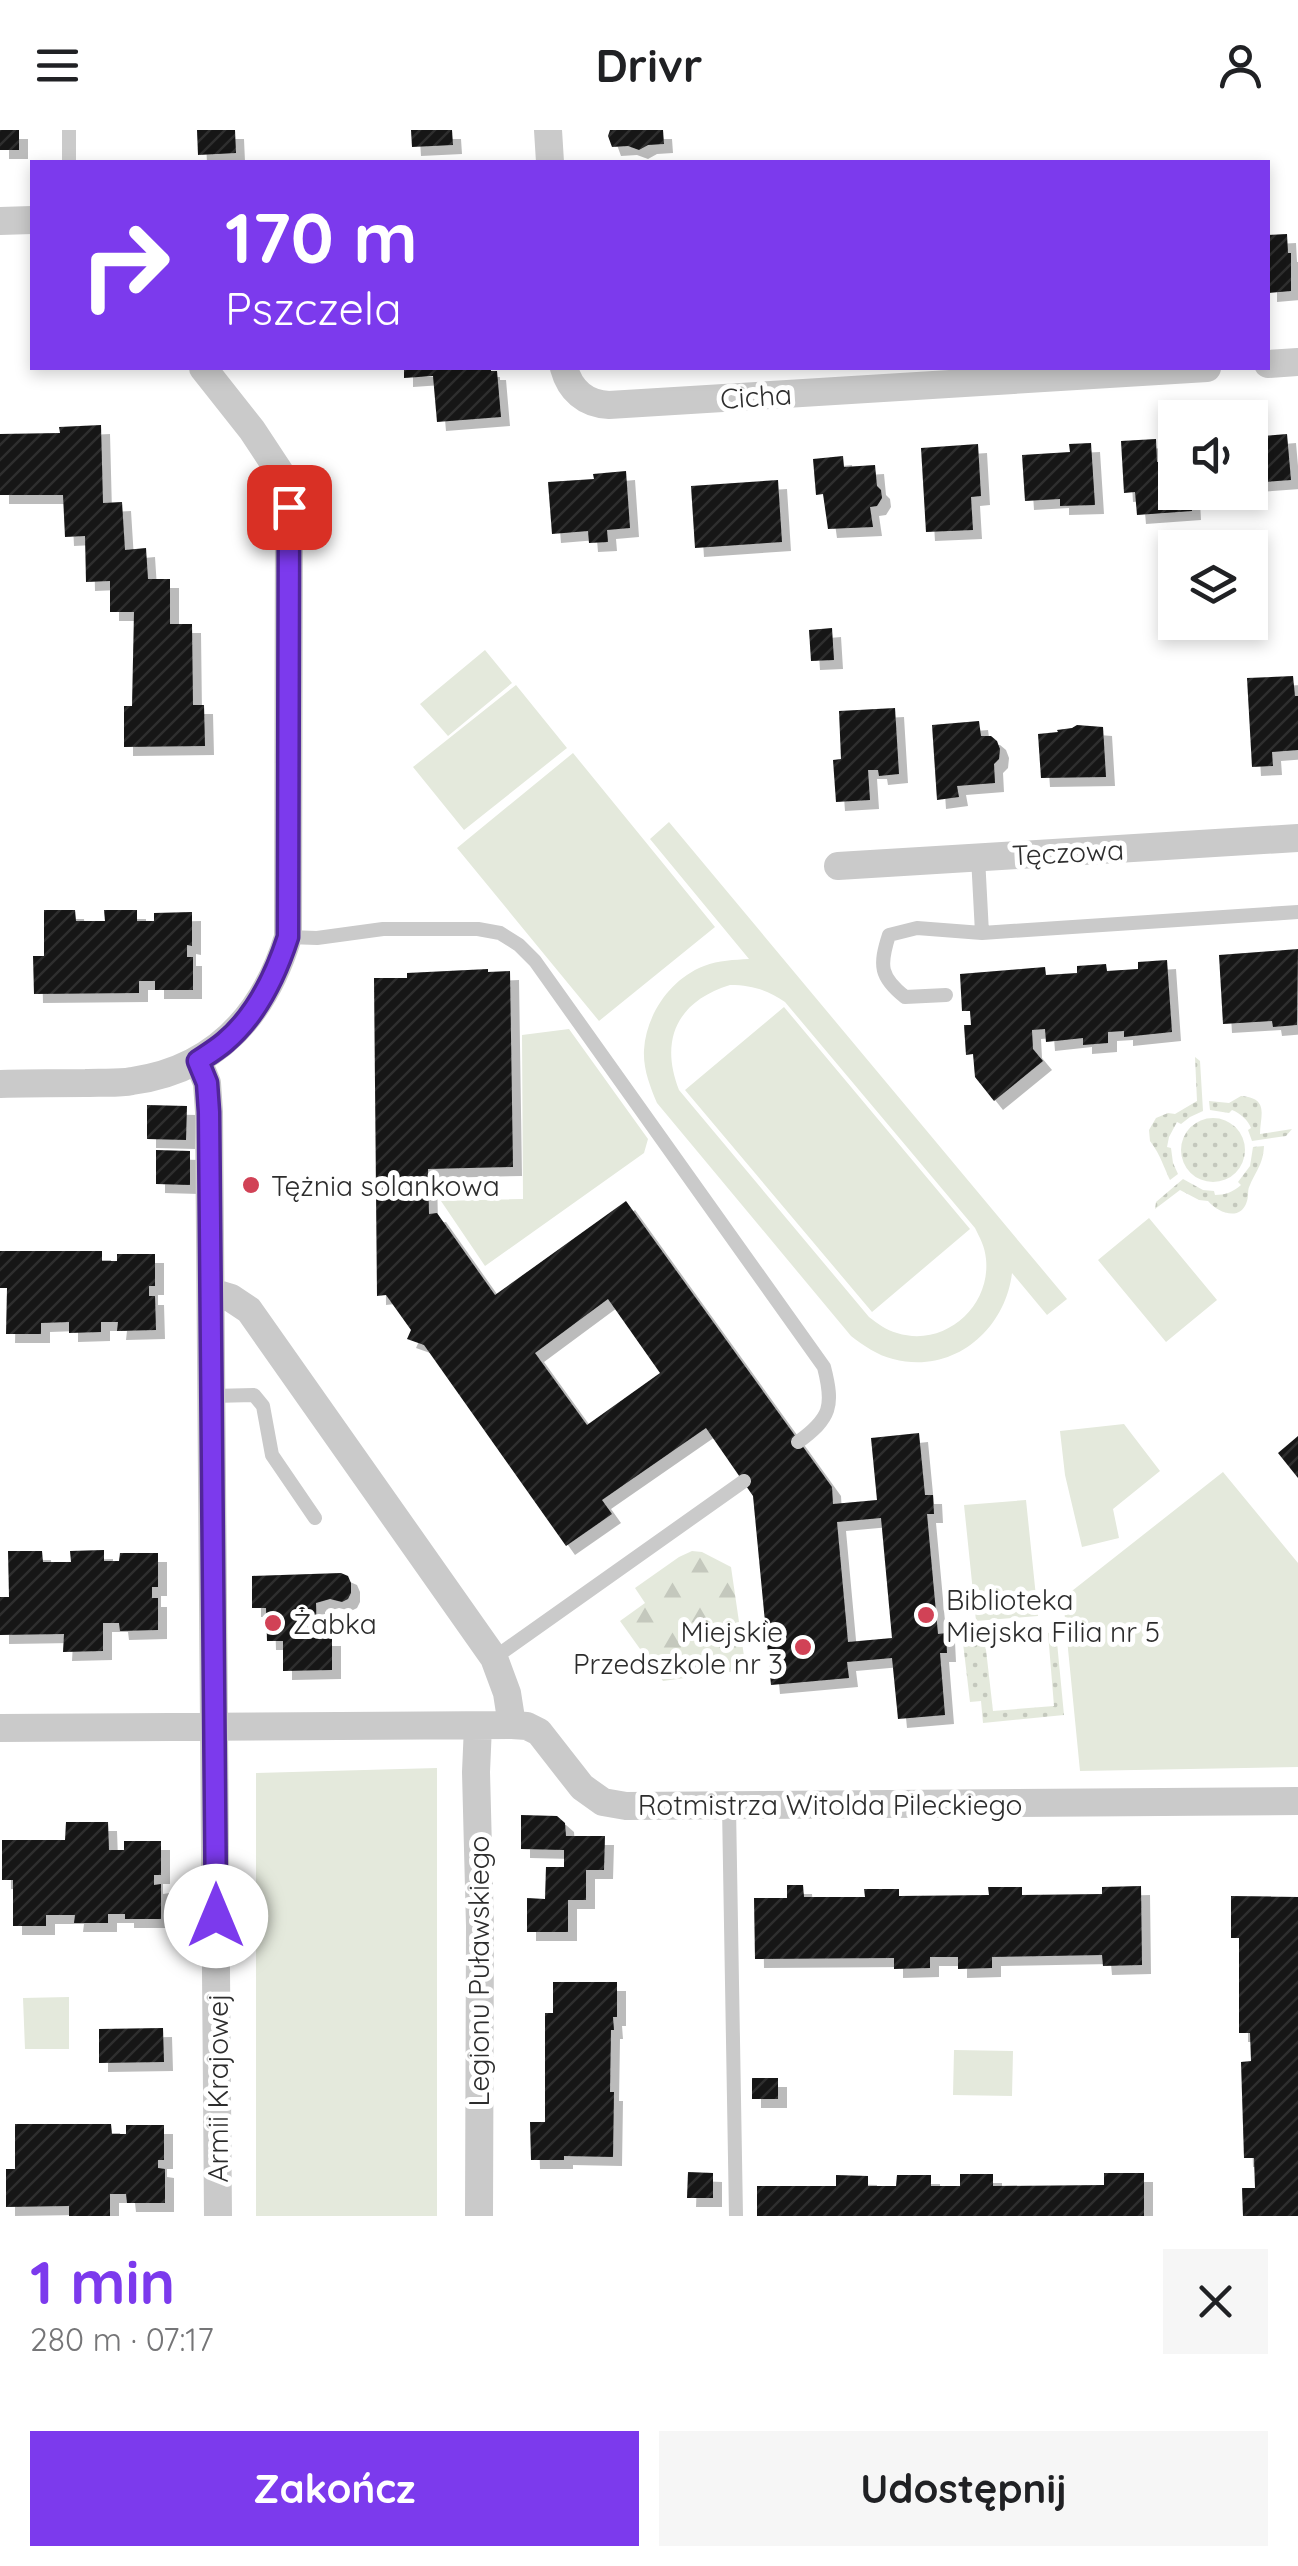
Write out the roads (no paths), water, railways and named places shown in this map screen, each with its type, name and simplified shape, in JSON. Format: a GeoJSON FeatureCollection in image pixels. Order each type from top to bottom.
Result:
{"type":"FeatureCollection","features":[{"type":"Feature","properties":{"kind":"street"},"geometry":{"type":"LineString","coordinates":[[548,130],[550,160]]}},
{"type":"Feature","properties":{"kind":"street"},"geometry":{"type":"LineString","coordinates":[[0,221],[30,220]]}},
{"type":"Feature","properties":{"kind":"street"},"geometry":{"type":"LineString","coordinates":[[1270,364],[1298,362]]}},
{"type":"Feature","properties":{"kind":"street"},"geometry":{"type":"LineString","coordinates":[[0,1084],[129,1082],[164,1075],[198,1061],[228,1040],[252,1010],[278,967],[288,937],[289,507],[281,474],[205,370]]}},
{"type":"Feature","properties":{"kind":"street","name":"Cicha"},"geometry":{"type":"LineString","coordinates":[[565,370],[576,391],[596,404],[609,405],[1175,370]]}},
{"type":"Feature","properties":{"kind":"street","name":"Tęczowa"},"geometry":{"type":"LineString","coordinates":[[838,866],[1298,838]]}},
{"type":"Feature","properties":{"kind":"street","name":"Armii Krajowej"},"geometry":{"type":"LineString","coordinates":[[198,1061],[207,1083],[212,1292],[218,2216]]}},
{"type":"Feature","properties":{"kind":"street"},"geometry":{"type":"LineString","coordinates":[[0,1728],[512,1724],[507,1693],[494,1658],[248,1310],[212,1292]]}},
{"type":"Feature","properties":{"kind":"street","name":"Rotmistrza Witolda Pileckiego"},"geometry":{"type":"LineString","coordinates":[[512,1724],[539,1732],[582,1787],[603,1802],[626,1806],[1298,1801]]}},
{"type":"Feature","properties":{"kind":"street","name":"Legionu Puławskiego"},"geometry":{"type":"LineString","coordinates":[[478,1726],[479,2216]]}},
{"type":"Feature","properties":{"kind":"lane"},"geometry":{"type":"LineString","coordinates":[[69,130],[69,160]]}},
{"type":"Feature","properties":{"kind":"lane"},"geometry":{"type":"LineString","coordinates":[[978,858],[982,933]]}},
{"type":"Feature","properties":{"kind":"lane"},"geometry":{"type":"LineString","coordinates":[[946,994],[905,998],[886,982],[881,958],[889,935],[917,928],[982,933],[1298,912]]}},
{"type":"Feature","properties":{"kind":"lane"},"geometry":{"type":"LineString","coordinates":[[288,937],[317,938],[382,930],[478,929],[500,933],[519,945],[546,977],[824,1367],[830,1392],[827,1414],[798,1442]]}},
{"type":"Feature","properties":{"kind":"lane"},"geometry":{"type":"LineString","coordinates":[[212,1396],[254,1396],[263,1406],[272,1454],[316,1518]]}},
{"type":"Feature","properties":{"kind":"lane"},"geometry":{"type":"LineString","coordinates":[[494,1658],[744,1481]]}},
{"type":"Feature","properties":{"kind":"lane"},"geometry":{"type":"LineString","coordinates":[[729,1806],[736,2216]]}},
{"type":"Feature","properties":{"kind":"place","name":"Tężnia solankowa"},"geometry":{"type":"Point","coordinates":[251,1185]}},
{"type":"Feature","properties":{"kind":"place","name":"Biblioteka Miejska Filia nr 5"},"geometry":{"type":"Point","coordinates":[926,1615]}},
{"type":"Feature","properties":{"kind":"place","name":"Żabka"},"geometry":{"type":"Point","coordinates":[273,1623]}},
{"type":"Feature","properties":{"kind":"place","name":"Miejskie Przedszkole nr 3"},"geometry":{"type":"Point","coordinates":[803,1647]}}]}
